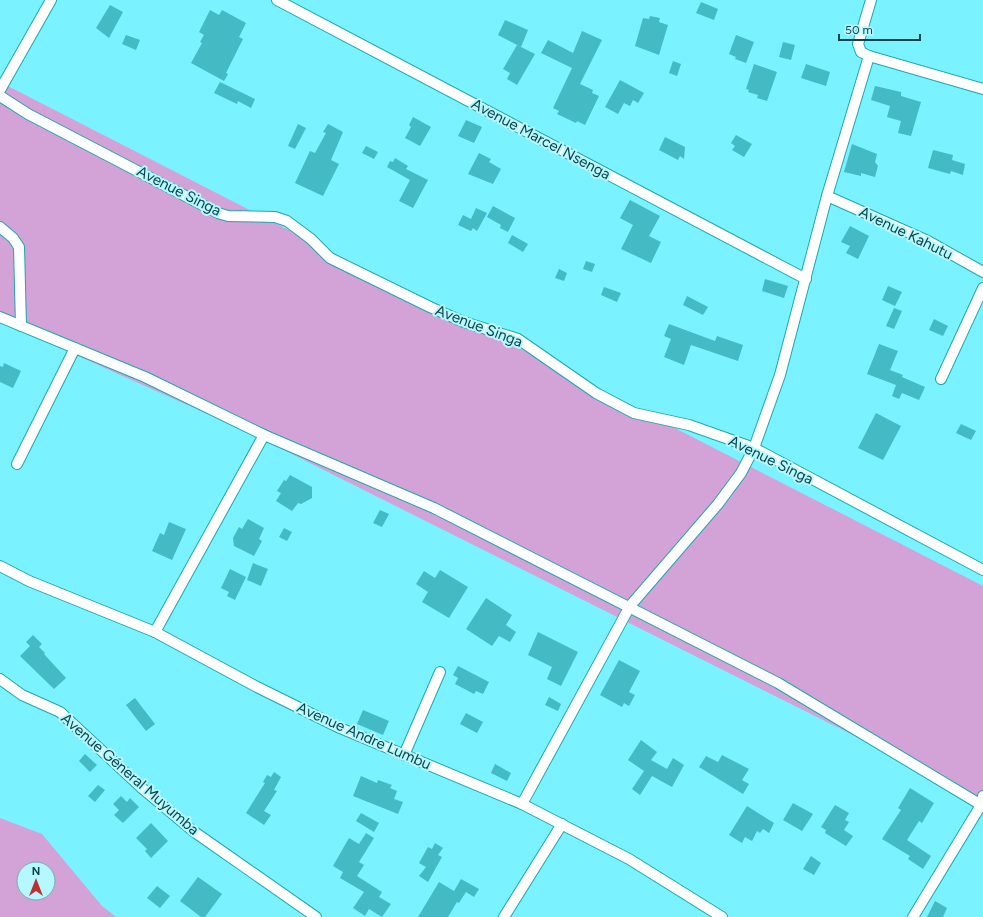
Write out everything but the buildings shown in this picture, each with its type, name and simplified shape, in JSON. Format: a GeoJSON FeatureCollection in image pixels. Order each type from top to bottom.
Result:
{"type":"FeatureCollection","features":[{"type":"Feature","properties":{"kind":"street"},"geometry":{"type":"LineString","coordinates":[[0,90],[50,0]]}},
{"type":"Feature","properties":{"kind":"street","name":"Avenue Marcel Nsenga"},"geometry":{"type":"LineString","coordinates":[[277,0],[806,278]]}},
{"type":"Feature","properties":{"kind":"street"},"geometry":{"type":"LineString","coordinates":[[871,0],[859,38],[859,50],[869,56],[983,89]]}},
{"type":"Feature","properties":{"kind":"street"},"geometry":{"type":"LineString","coordinates":[[522,804],[630,606],[718,504],[741,473],[754,448],[780,375],[828,196],[869,56]]}},
{"type":"Feature","properties":{"kind":"street","name":"Avenue Singa"},"geometry":{"type":"LineString","coordinates":[[0,96],[28,114],[218,213],[228,216],[275,217],[287,221],[311,239],[330,258],[464,322],[518,339],[596,394],[634,413],[689,424],[754,448],[983,570]]}},
{"type":"Feature","properties":{"kind":"street","name":"Avenue Kahutu"},"geometry":{"type":"LineString","coordinates":[[828,196],[928,241],[983,272]]}},
{"type":"Feature","properties":{"kind":"street"},"geometry":{"type":"LineString","coordinates":[[0,227],[13,238],[19,247],[21,326]]}},
{"type":"Feature","properties":{"kind":"street"},"geometry":{"type":"LineString","coordinates":[[941,379],[983,288]]}},
{"type":"Feature","properties":{"kind":"street"},"geometry":{"type":"LineString","coordinates":[[0,317],[145,377],[264,435],[434,508],[630,606],[778,683],[982,802],[913,917]]}},
{"type":"Feature","properties":{"kind":"street"},"geometry":{"type":"LineString","coordinates":[[17,464],[75,348]]}},
{"type":"Feature","properties":{"kind":"street"},"geometry":{"type":"LineString","coordinates":[[155,632],[264,435]]}},
{"type":"Feature","properties":{"kind":"street","name":"Avenue Andre Lumbu"},"geometry":{"type":"LineString","coordinates":[[0,566],[29,581],[155,632],[257,687],[340,728],[522,804],[629,859],[722,917]]}},
{"type":"Feature","properties":{"kind":"street"},"geometry":{"type":"LineString","coordinates":[[404,755],[440,672]]}},
{"type":"Feature","properties":{"kind":"street","name":"Avenue Géneral Muyumba"},"geometry":{"type":"LineString","coordinates":[[0,679],[22,695],[60,712],[125,773],[193,831],[316,917]]}},
{"type":"Feature","properties":{"kind":"street"},"geometry":{"type":"LineString","coordinates":[[504,917],[562,824]]}},
{"type":"Feature","properties":{"kind":"shaded area"},"geometry":{"type":"Polygon","coordinates":[[[0,82],[983,586],[983,805],[849,733],[252,434],[0,321],[0,82]]]}},
{"type":"Feature","properties":{"kind":"shaded area"},"geometry":{"type":"Polygon","coordinates":[[[0,818],[42,834],[102,906],[116,917],[0,917],[0,818]]]}}]}
